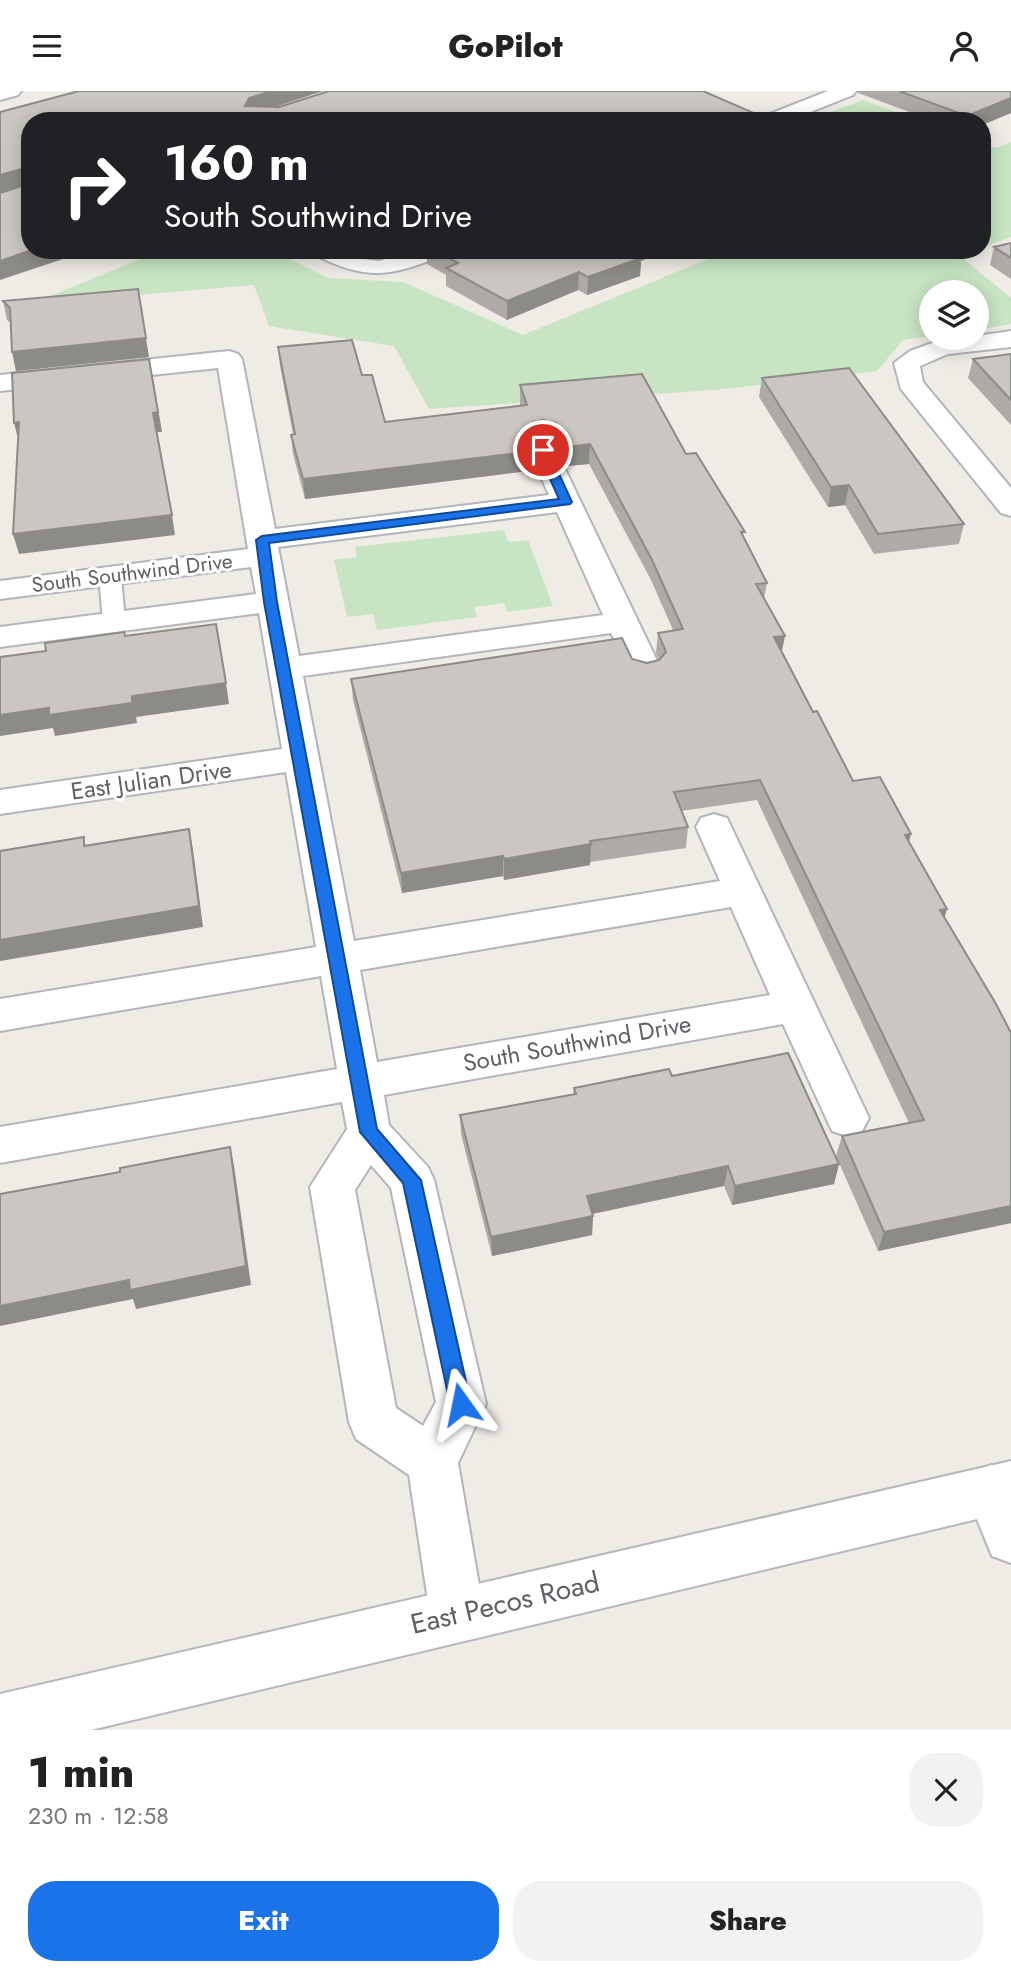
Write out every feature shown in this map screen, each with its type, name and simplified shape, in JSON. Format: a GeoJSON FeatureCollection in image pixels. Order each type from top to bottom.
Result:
{"type":"FeatureCollection","features":[{"type":"Feature","properties":{"kind":"street"},"geometry":{"type":"LineString","coordinates":[[0,94],[10,91]]}},
{"type":"Feature","properties":{"kind":"street"},"geometry":{"type":"LineString","coordinates":[[792,112],[846,91]]}},
{"type":"Feature","properties":{"kind":"street"},"geometry":{"type":"LineString","coordinates":[[340,259],[356,268],[393,268],[414,259]]}},
{"type":"Feature","properties":{"kind":"street"},"geometry":{"type":"LineString","coordinates":[[1011,339],[943,347],[907,363],[910,383],[1011,507]]}},
{"type":"Feature","properties":{"kind":"street","name":"South Southwind Drive"},"geometry":{"type":"LineString","coordinates":[[0,383],[229,359],[369,1132]]}},
{"type":"Feature","properties":{"kind":"street"},"geometry":{"type":"LineString","coordinates":[[543,450],[645,671]]}},
{"type":"Feature","properties":{"kind":"street","name":"South Southwind Drive"},"geometry":{"type":"LineString","coordinates":[[0,590],[110,576],[263,548],[566,502]]}},
{"type":"Feature","properties":{"kind":"street","name":"South Southwind Drive"},"geometry":{"type":"LineString","coordinates":[[0,637],[271,602]]}},
{"type":"Feature","properties":{"kind":"street"},"geometry":{"type":"LineString","coordinates":[[284,668],[622,622]]}},
{"type":"Feature","properties":{"kind":"street","name":"East Julian Drive"},"geometry":{"type":"LineString","coordinates":[[0,802],[302,758]]}},
{"type":"Feature","properties":{"kind":"street"},"geometry":{"type":"LineString","coordinates":[[713,827],[847,1118]]}},
{"type":"Feature","properties":{"kind":"street"},"geometry":{"type":"LineString","coordinates":[[0,1015],[743,891]]}},
{"type":"Feature","properties":{"kind":"street","name":"South Southwind Drive"},"geometry":{"type":"LineString","coordinates":[[0,1145],[795,1006]]}},
{"type":"Feature","properties":{"kind":"street"},"geometry":{"type":"LineString","coordinates":[[432,1461],[374,1422],[332,1187],[369,1132],[412,1180],[461,1404],[432,1461],[457,1614]]}},
{"type":"Feature","properties":{"kind":"street","name":"East Pecos Road"},"geometry":{"type":"LineString","coordinates":[[0,1723],[457,1614],[1004,1504]]}},
{"type":"Feature","properties":{"kind":"lane"},"geometry":{"type":"LineString","coordinates":[[110,576],[114,622]]}},
{"type":"Feature","properties":{"kind":"green space"},"geometry":{"type":"Polygon","coordinates":[[[863,100],[896,112],[830,112],[863,100]]]}},
{"type":"Feature","properties":{"kind":"green space"},"geometry":{"type":"Polygon","coordinates":[[[1011,142],[1011,237],[991,245],[991,146],[996,148],[1011,142]]]}},
{"type":"Feature","properties":{"kind":"green space"},"geometry":{"type":"Polygon","coordinates":[[[140,259],[289,259],[328,278],[403,282],[523,335],[708,259],[964,259],[1011,298],[1011,324],[989,328],[989,280],[919,280],[919,338],[903,340],[877,371],[714,390],[429,409],[394,346],[269,326],[254,285],[31,304],[140,259]]]}},
{"type":"Feature","properties":{"kind":"green space"},"geometry":{"type":"Polygon","coordinates":[[[504,530],[508,542],[528,540],[553,606],[507,612],[504,603],[474,607],[477,617],[377,630],[373,614],[347,617],[334,560],[357,557],[355,547],[504,530]]]}},
{"type":"Feature","properties":{"kind":"building"},"geometry":{"type":"Polygon","coordinates":[[[79,91],[272,91],[249,98],[245,106],[279,107],[329,91],[703,91],[751,112],[21,112],[21,169],[0,175],[0,112],[79,91]]]}},
{"type":"Feature","properties":{"kind":"building"},"geometry":{"type":"Polygon","coordinates":[[[899,91],[1011,91],[1011,98],[977,112],[956,112],[899,91]]]}},
{"type":"Feature","properties":{"kind":"building"},"geometry":{"type":"Polygon","coordinates":[[[21,186],[21,254],[0,261],[0,193],[21,186]]]}},
{"type":"Feature","properties":{"kind":"building"},"geometry":{"type":"Polygon","coordinates":[[[1011,243],[1011,258],[994,247],[1011,243]]]}},
{"type":"Feature","properties":{"kind":"building"},"geometry":{"type":"Polygon","coordinates":[[[451,259],[638,259],[588,277],[579,272],[507,301],[446,268],[458,263],[451,259]]]}},
{"type":"Feature","properties":{"kind":"building"},"geometry":{"type":"Polygon","coordinates":[[[138,289],[146,338],[12,352],[10,308],[3,301],[138,289]]]}},
{"type":"Feature","properties":{"kind":"building"},"geometry":{"type":"Polygon","coordinates":[[[352,340],[362,375],[372,375],[385,422],[527,405],[520,385],[642,374],[686,454],[696,453],[745,532],[741,532],[767,583],[756,584],[785,636],[774,637],[813,712],[817,711],[853,781],[880,777],[911,834],[905,835],[947,909],[940,910],[1011,1033],[1011,1206],[884,1232],[842,1136],[924,1120],[760,780],[674,792],[688,827],[590,841],[591,844],[504,859],[503,856],[401,873],[351,679],[622,638],[632,659],[647,663],[659,660],[666,652],[658,633],[683,629],[652,560],[590,444],[567,447],[556,423],[543,420],[533,422],[527,429],[535,451],[303,479],[291,435],[295,434],[278,347],[352,340]]]}},
{"type":"Feature","properties":{"kind":"building"},"geometry":{"type":"Polygon","coordinates":[[[1011,354],[1011,400],[973,359],[1011,354]]]}},
{"type":"Feature","properties":{"kind":"building"},"geometry":{"type":"Polygon","coordinates":[[[149,359],[158,412],[153,413],[172,515],[13,534],[19,422],[14,423],[12,373],[149,359]]]}},
{"type":"Feature","properties":{"kind":"building"},"geometry":{"type":"Polygon","coordinates":[[[849,368],[964,524],[878,534],[849,485],[831,487],[762,378],[849,368]]]}},
{"type":"Feature","properties":{"kind":"building"},"geometry":{"type":"Polygon","coordinates":[[[216,624],[226,683],[132,696],[132,703],[49,715],[49,708],[0,715],[0,657],[46,651],[45,643],[124,632],[125,636],[216,624]]]}},
{"type":"Feature","properties":{"kind":"building"},"geometry":{"type":"Polygon","coordinates":[[[189,829],[199,906],[0,940],[0,851],[84,837],[84,846],[189,829]]]}},
{"type":"Feature","properties":{"kind":"building"},"geometry":{"type":"Polygon","coordinates":[[[788,1053],[839,1164],[735,1186],[728,1166],[587,1196],[593,1216],[491,1237],[460,1115],[576,1094],[574,1088],[669,1069],[672,1076],[788,1053]]]}},
{"type":"Feature","properties":{"kind":"building"},"geometry":{"type":"Polygon","coordinates":[[[230,1147],[246,1266],[130,1290],[129,1280],[0,1306],[0,1194],[120,1172],[120,1168],[230,1147]]]}},
{"type":"Feature","properties":{"kind":"route"},"geometry":{"type":"LineString","coordinates":[[461,1404],[412,1180],[369,1132],[302,758],[271,602],[262,540],[566,502],[543,450]]}}]}
